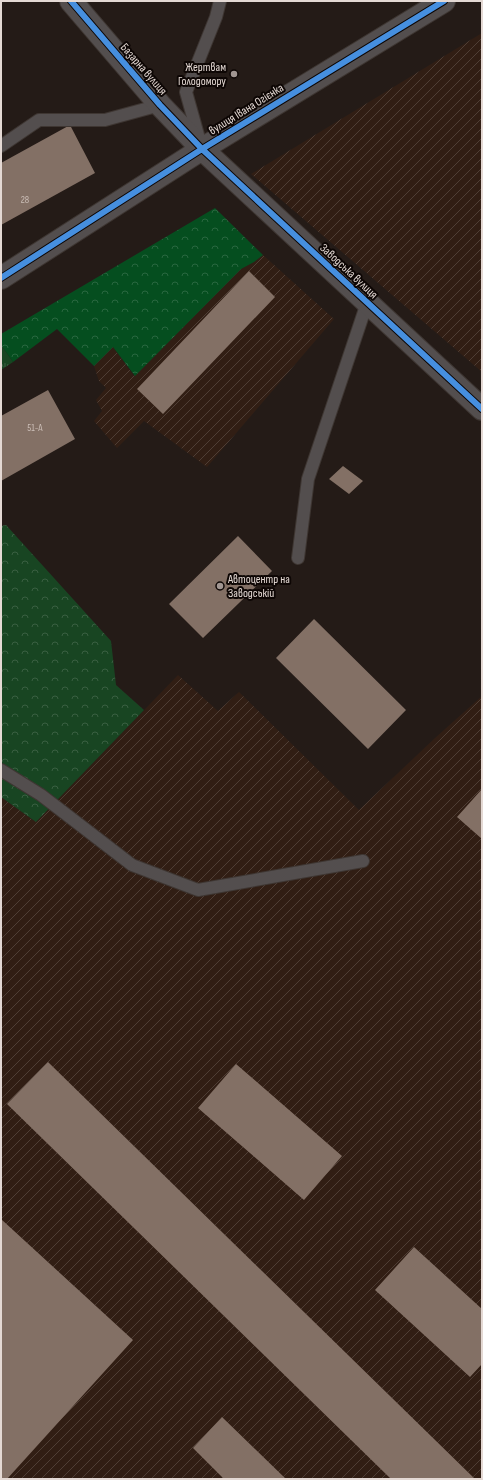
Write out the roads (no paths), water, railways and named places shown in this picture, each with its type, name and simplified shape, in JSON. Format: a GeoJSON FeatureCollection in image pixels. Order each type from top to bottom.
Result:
{"type":"FeatureCollection","features":[{"type":"Feature","properties":{"kind":"street","name":"Базарна вулиця"},"geometry":{"type":"LineString","coordinates":[[71,1],[160,105],[202,149]]}},
{"type":"Feature","properties":{"kind":"street","name":"вулиця Івана Огієнка"},"geometry":{"type":"LineString","coordinates":[[1,278],[202,149],[444,1]]}},
{"type":"Feature","properties":{"kind":"street","name":"Заводська вулиця"},"geometry":{"type":"LineString","coordinates":[[202,149],[366,303],[482,409]]}},
{"type":"Feature","properties":{"kind":"lane"},"geometry":{"type":"LineString","coordinates":[[202,149],[186,92],[216,17],[220,1]]}},
{"type":"Feature","properties":{"kind":"lane"},"geometry":{"type":"LineString","coordinates":[[1,146],[39,120],[105,120],[160,105]]}},
{"type":"Feature","properties":{"kind":"lane"},"geometry":{"type":"LineString","coordinates":[[298,558],[308,479],[366,303]]}},
{"type":"Feature","properties":{"kind":"lane"},"geometry":{"type":"LineString","coordinates":[[1,770],[41,795],[132,865],[198,890],[363,861]]}},
{"type":"Feature","properties":{"kind":"place","name":"Жертвам Голодомору"},"geometry":{"type":"Point","coordinates":[234,74]}},
{"type":"Feature","properties":{"kind":"place","name":"Автоцентр на Заводській"},"geometry":{"type":"Point","coordinates":[220,586]}}]}
